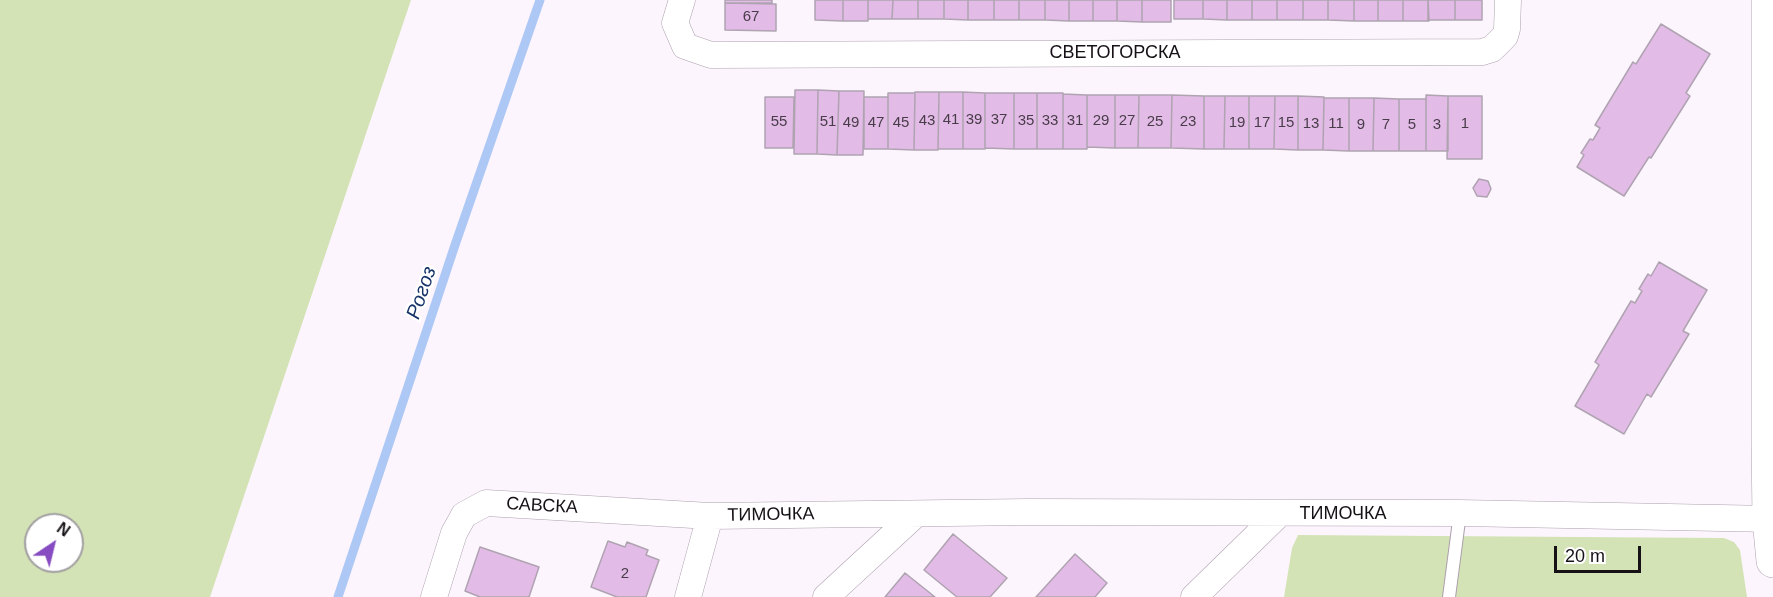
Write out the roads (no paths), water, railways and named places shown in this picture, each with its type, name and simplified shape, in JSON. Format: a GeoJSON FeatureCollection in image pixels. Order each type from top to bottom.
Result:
{"type":"FeatureCollection","features":[{"type":"Feature","properties":{"kind":"street","name":"СВЕТОГОРСКА"},"geometry":{"type":"LineString","coordinates":[[682,0],[675,23],[685,46],[711,55],[1482,52],[1492,49],[1505,36],[1508,29],[1508,0]]}},
{"type":"Feature","properties":{"kind":"street"},"geometry":{"type":"LineString","coordinates":[[1768,0],[1773,561]]}},
{"type":"Feature","properties":{"kind":"street","name":"САВСКА"},"geometry":{"type":"LineString","coordinates":[[434,597],[454,533],[464,515],[486,503],[710,516]]}},
{"type":"Feature","properties":{"kind":"street","name":"ТИМОЧКА"},"geometry":{"type":"LineString","coordinates":[[688,597],[710,516],[1028,512],[1460,513],[1771,519]]}},
{"type":"Feature","properties":{"kind":"street"},"geometry":{"type":"LineString","coordinates":[[826,597],[916,514]]}},
{"type":"Feature","properties":{"kind":"street"},"geometry":{"type":"LineString","coordinates":[[1194,597],[1279,514]]}},
{"type":"Feature","properties":{"kind":"lane"},"geometry":{"type":"LineString","coordinates":[[1449,597],[1460,513]]}},
{"type":"Feature","properties":{"kind":"waterway","name":"Рогоз"},"geometry":{"type":"LineString","coordinates":[[338,597],[455,245],[540,0]]}}]}
